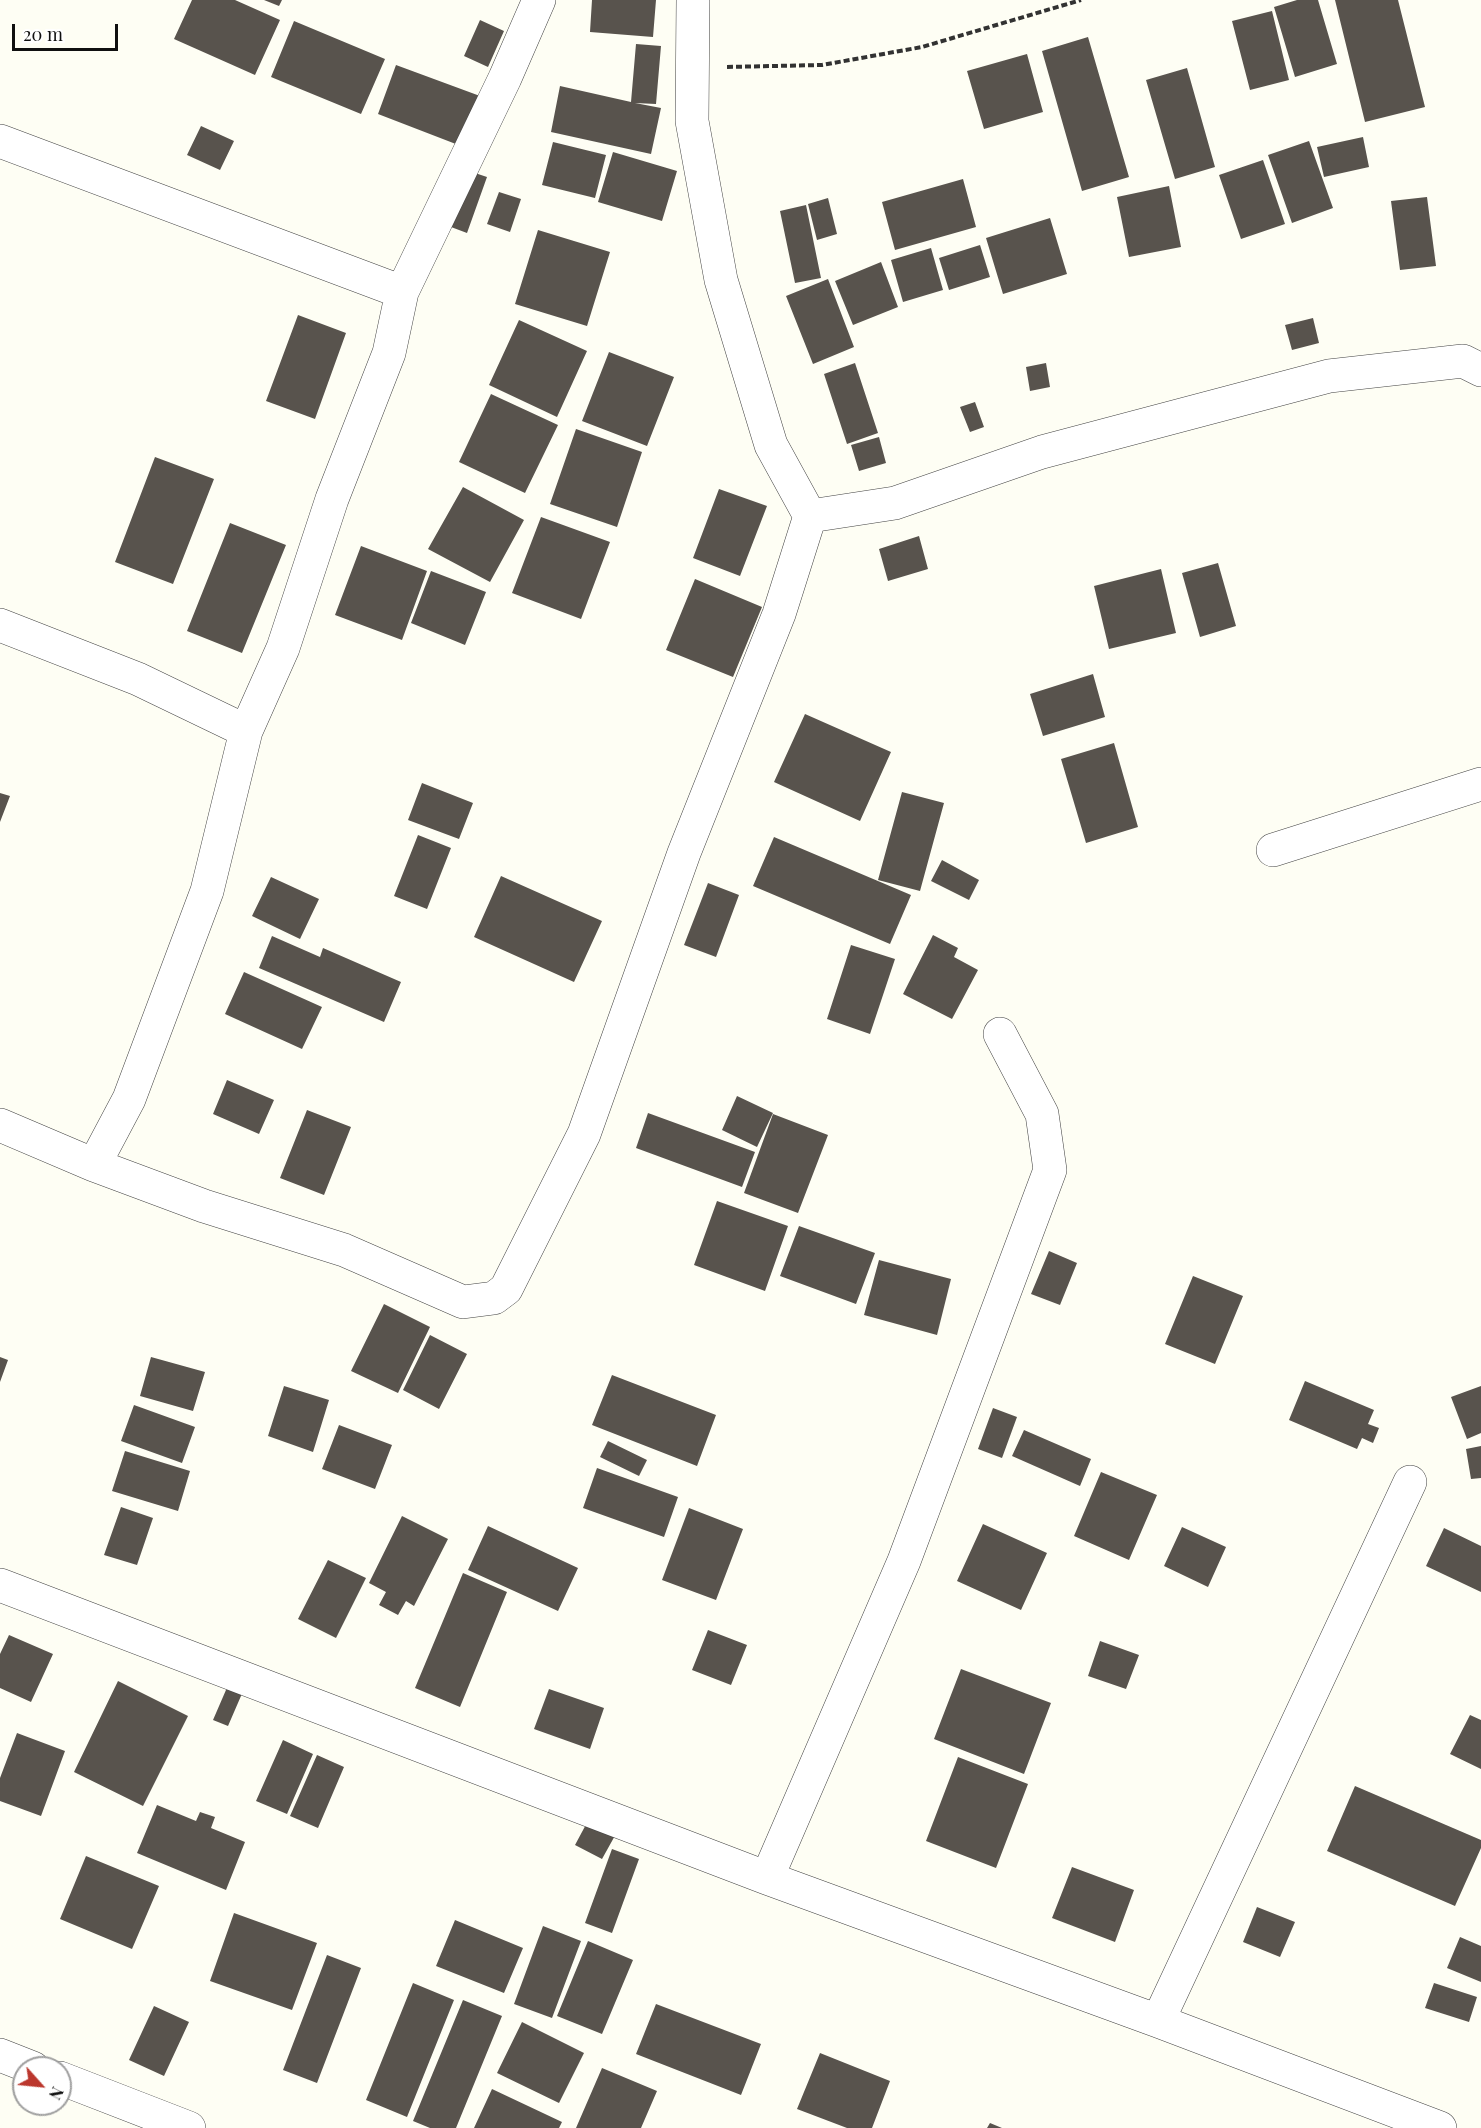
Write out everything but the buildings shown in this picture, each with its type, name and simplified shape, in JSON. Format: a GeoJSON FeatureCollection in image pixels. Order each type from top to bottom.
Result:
{"type":"FeatureCollection","features":[{"type":"Feature","properties":{"kind":"street"},"geometry":{"type":"LineString","coordinates":[[94,1165],[129,1099],[207,891],[246,730],[283,648],[332,499],[389,353],[402,292],[506,78],[539,0]]}},
{"type":"Feature","properties":{"kind":"street"},"geometry":{"type":"LineString","coordinates":[[0,1125],[94,1165],[204,1206],[344,1250],[463,1302],[494,1298],[506,1289],[584,1134],[684,853],[779,614],[810,516],[771,446],[721,280],[692,122],[693,0]]}},
{"type":"Feature","properties":{"kind":"street"},"geometry":{"type":"LineString","coordinates":[[0,141],[402,292]]}},
{"type":"Feature","properties":{"kind":"street"},"geometry":{"type":"LineString","coordinates":[[810,516],[895,503],[1042,452],[1329,376],[1475,359]]}},
{"type":"Feature","properties":{"kind":"street"},"geometry":{"type":"LineString","coordinates":[[0,626],[138,680],[246,730]]}},
{"type":"Feature","properties":{"kind":"street"},"geometry":{"type":"LineString","coordinates":[[1273,850],[1481,784]]}},
{"type":"Feature","properties":{"kind":"street"},"geometry":{"type":"LineString","coordinates":[[767,1878],[904,1561],[1050,1170],[1042,1114],[1000,1034]]}},
{"type":"Feature","properties":{"kind":"street"},"geometry":{"type":"LineString","coordinates":[[1158,2021],[1410,1482]]}},
{"type":"Feature","properties":{"kind":"street"},"geometry":{"type":"LineString","coordinates":[[0,1585],[767,1878],[1158,2021],[1440,2128]]}},
{"type":"Feature","properties":{"kind":"street"},"geometry":{"type":"LineString","coordinates":[[72,2083],[189,2128]]}},
{"type":"Feature","properties":{"kind":"path"},"geometry":{"type":"LineString","coordinates":[[692,68],[822,65],[922,47],[1081,0]]}}]}
